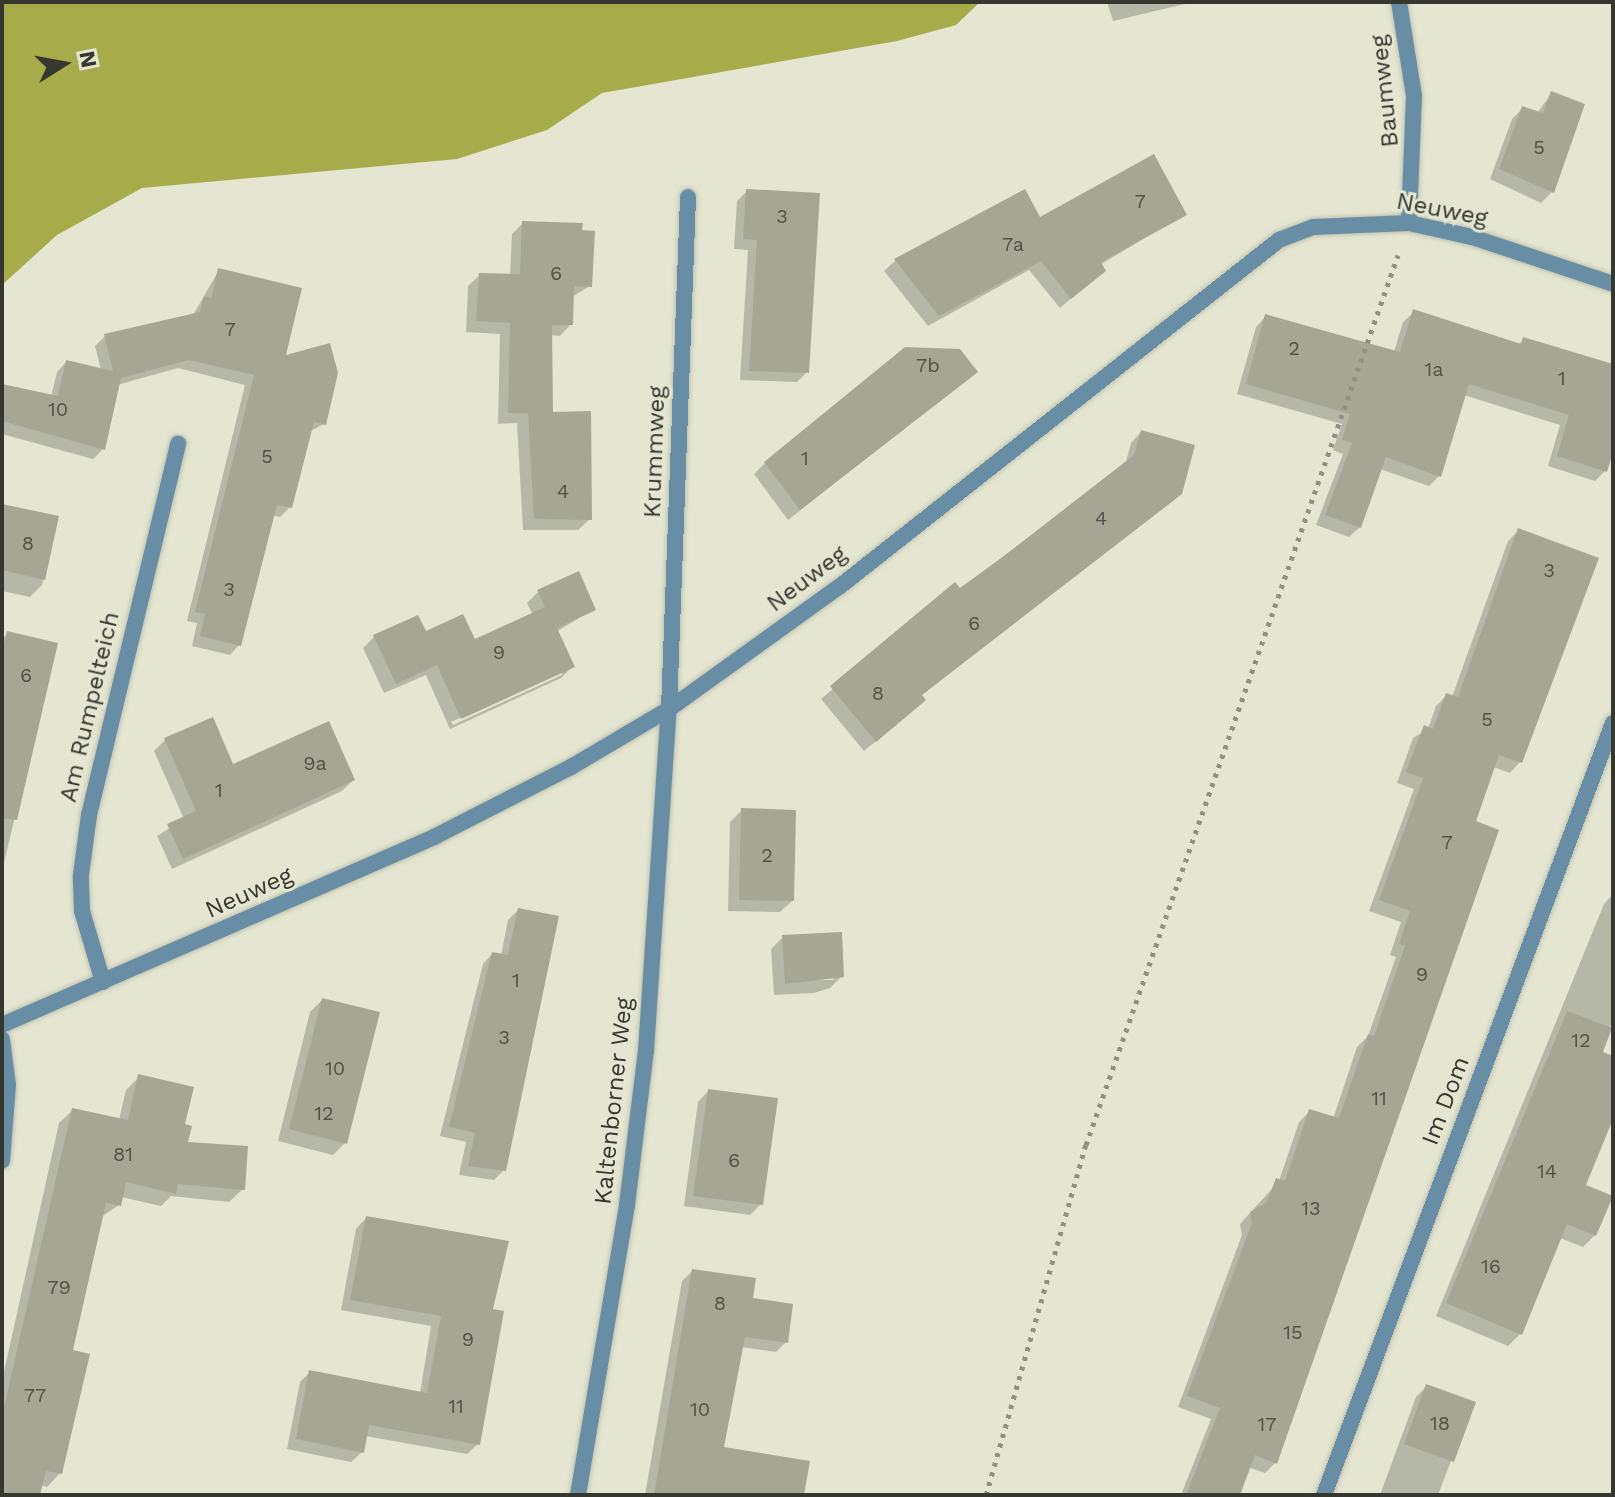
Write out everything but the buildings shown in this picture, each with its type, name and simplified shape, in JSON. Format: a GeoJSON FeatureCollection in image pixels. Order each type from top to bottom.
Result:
{"type":"FeatureCollection","features":[{"type":"Feature","properties":{"kind":"street","name":"Baumweg"},"geometry":{"type":"LineString","coordinates":[[1399,2],[1414,96],[1409,223]]}},
{"type":"Feature","properties":{"kind":"street","name":"Krummweg"},"geometry":{"type":"LineString","coordinates":[[669,709],[688,197]]}},
{"type":"Feature","properties":{"kind":"street","name":"Neuweg"},"geometry":{"type":"LineString","coordinates":[[2,1025],[436,836],[571,767],[669,709],[839,587],[1279,240],[1313,227],[1409,223],[1472,237],[1613,284]]}},
{"type":"Feature","properties":{"kind":"street","name":"Am Rumpelteich"},"geometry":{"type":"LineString","coordinates":[[103,982],[82,911],[85,845],[178,443]]}},
{"type":"Feature","properties":{"kind":"street","name":"Kaltenborner Weg"},"geometry":{"type":"LineString","coordinates":[[578,1495],[609,1326],[644,1066],[669,709]]}},
{"type":"Feature","properties":{"kind":"street","name":"Im Dom"},"geometry":{"type":"LineString","coordinates":[[1324,1495],[1613,723]]}},
{"type":"Feature","properties":{"kind":"street"},"geometry":{"type":"LineString","coordinates":[[2,1039],[8,1085],[2,1161]]}},
{"type":"Feature","properties":{"kind":"path"},"geometry":{"type":"LineString","coordinates":[[986,1495],[1086,1145],[1409,223]]}},
{"type":"Feature","properties":{"kind":"green space"},"geometry":{"type":"Polygon","coordinates":[[[2,2],[980,2],[956,25],[897,41],[602,93],[547,130],[457,159],[142,188],[57,235],[2,285],[2,2]]]}}]}
